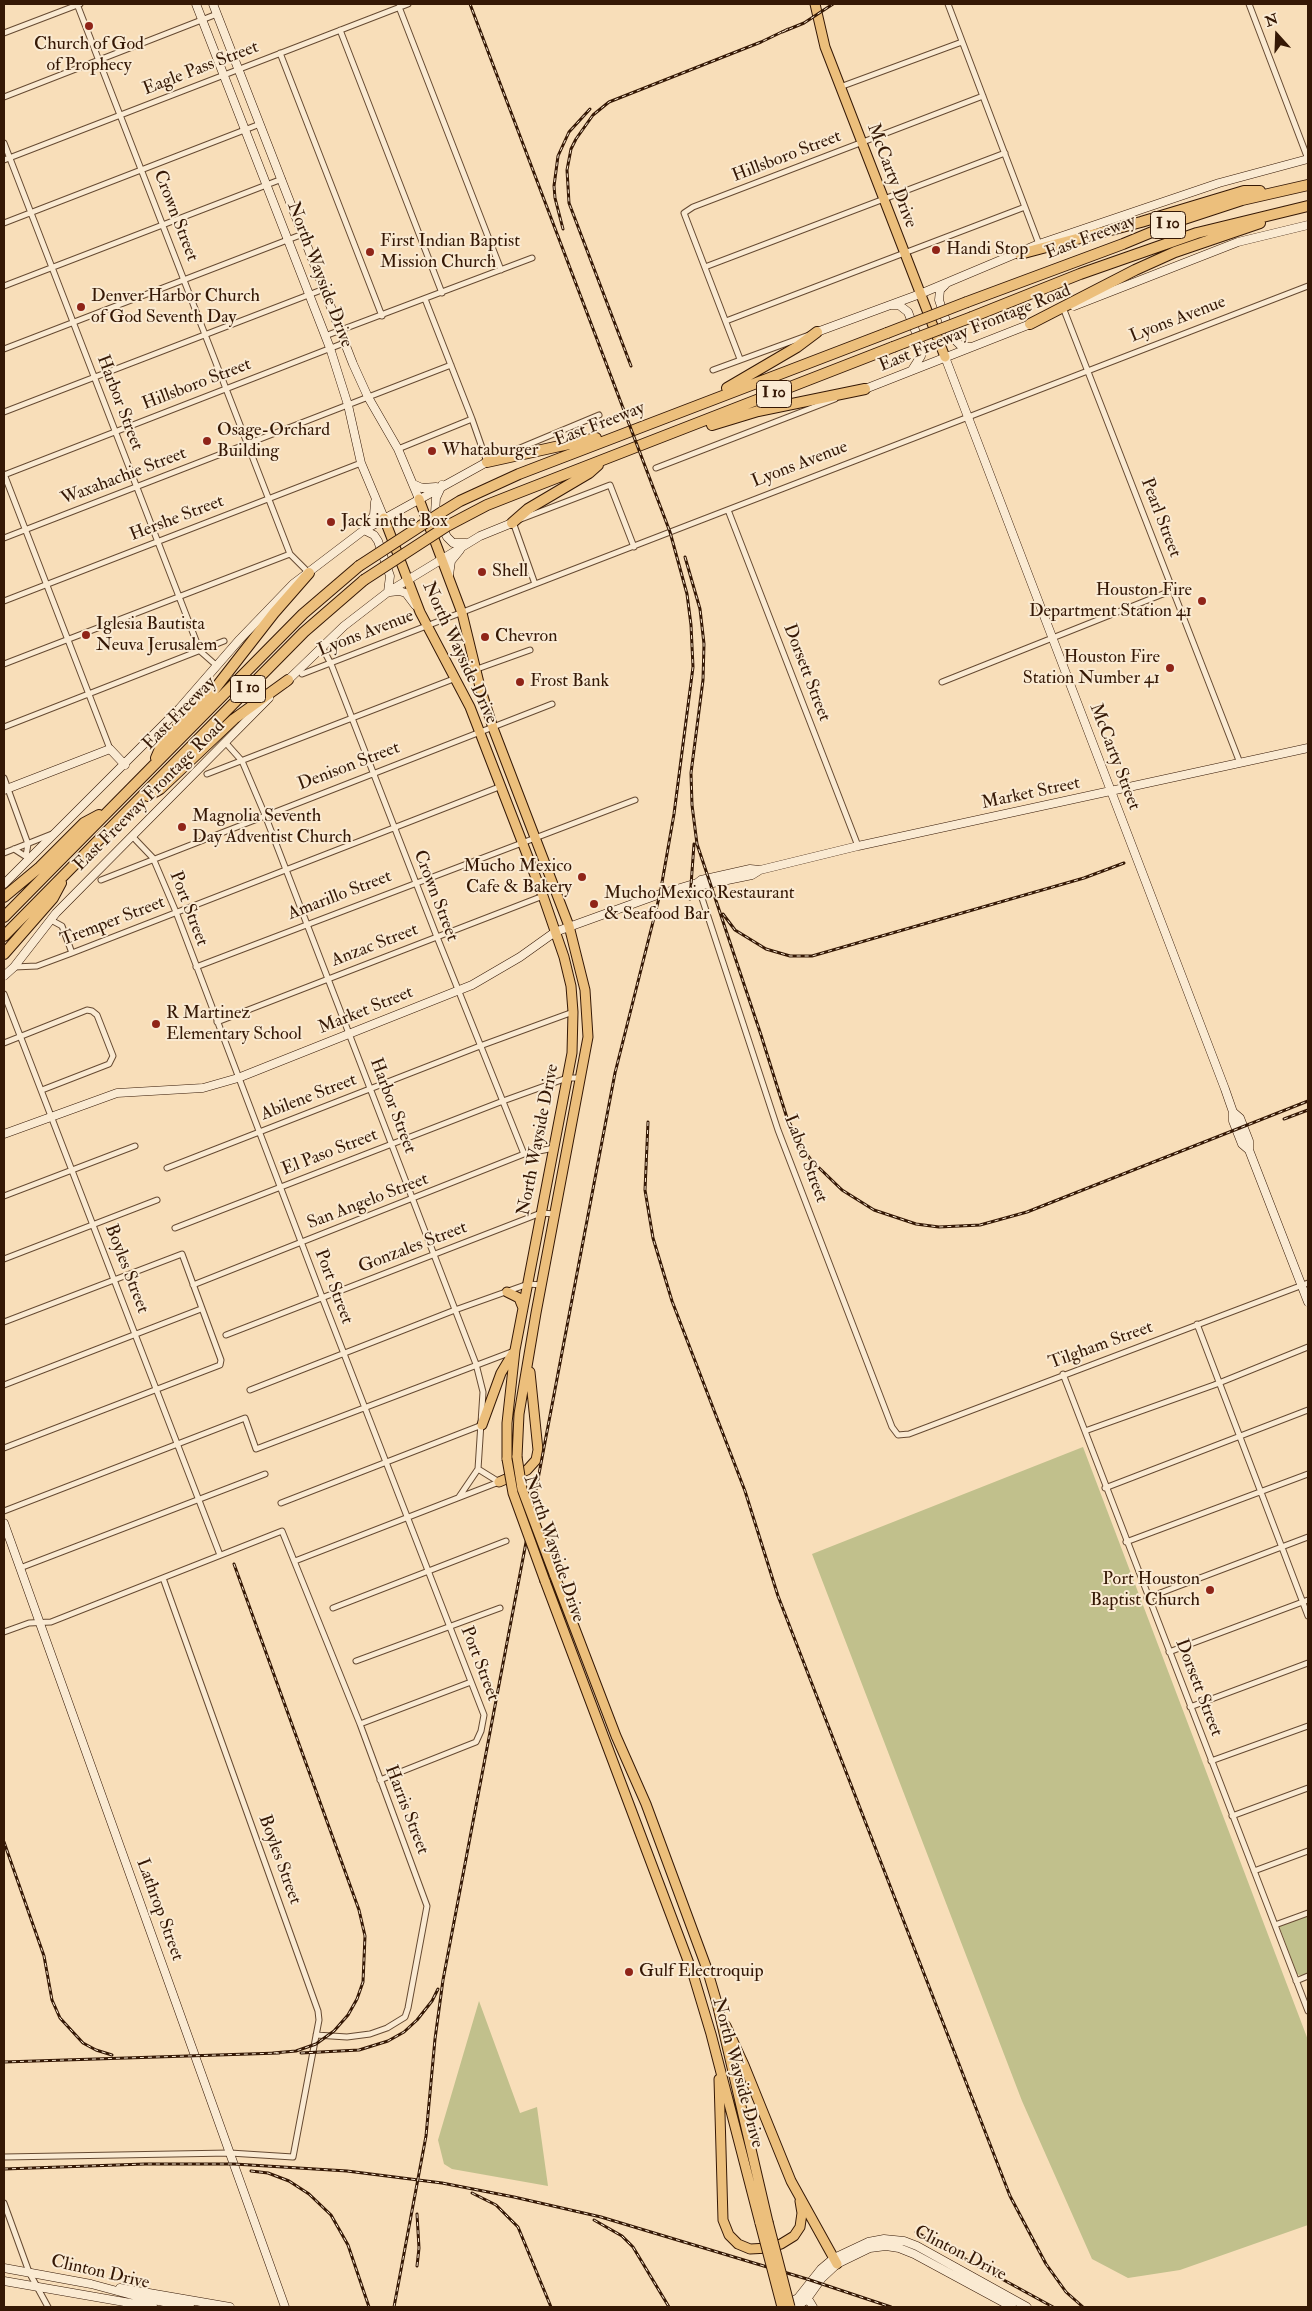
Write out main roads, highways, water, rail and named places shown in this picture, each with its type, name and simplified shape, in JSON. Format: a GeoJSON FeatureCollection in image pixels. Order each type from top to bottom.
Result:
{"type":"FeatureCollection","features":[{"type":"Feature","properties":{"kind":"highway","name":"East Freeway"},"geometry":{"type":"LineString","coordinates":[[4,917],[303,614],[358,566],[442,512],[519,474],[674,413],[1123,244],[1181,220],[1276,191],[1308,185]]}},
{"type":"Feature","properties":{"kind":"highway"},"geometry":{"type":"LineString","coordinates":[[1020,254],[1141,222],[1244,191],[1276,191]]}},
{"type":"Feature","properties":{"kind":"highway","name":"East Freeway"},"geometry":{"type":"LineString","coordinates":[[4,936],[304,632],[364,580],[448,526],[487,505],[1080,274],[1197,233],[1308,207]]}},
{"type":"Feature","properties":{"kind":"highway"},"geometry":{"type":"LineString","coordinates":[[1030,324],[1135,270],[1175,252],[1308,207]]}},
{"type":"Feature","properties":{"kind":"highway"},"geometry":{"type":"LineString","coordinates":[[674,413],[752,374],[798,347],[817,332]]}},
{"type":"Feature","properties":{"kind":"highway"},"geometry":{"type":"LineString","coordinates":[[655,440],[689,434],[758,411],[865,389]]}},
{"type":"Feature","properties":{"kind":"highway"},"geometry":{"type":"LineString","coordinates":[[486,462],[577,444],[659,420]]}},
{"type":"Feature","properties":{"kind":"highway"},"geometry":{"type":"LineString","coordinates":[[512,523],[528,509],[589,473],[602,461]]}},
{"type":"Feature","properties":{"kind":"highway"},"geometry":{"type":"LineString","coordinates":[[152,765],[162,744],[214,690],[274,613],[309,573]]}},
{"type":"Feature","properties":{"kind":"highway"},"geometry":{"type":"LineString","coordinates":[[137,803],[160,789],[234,719],[288,680]]}},
{"type":"Feature","properties":{"kind":"highway"},"geometry":{"type":"LineString","coordinates":[[4,898],[40,867],[84,823],[108,810]]}},
{"type":"Feature","properties":{"kind":"highway"},"geometry":{"type":"LineString","coordinates":[[4,954],[53,898],[66,874]]}},
{"type":"Feature","properties":{"kind":"main road","name":"North Wayside Drive"},"geometry":{"type":"LineString","coordinates":[[196,4],[330,348],[348,405],[361,463],[426,627],[470,706],[499,787],[556,932],[569,981],[573,1012],[572,1053],[515,1350],[507,1423],[507,1459],[513,1493],[520,1516],[580,1670],[684,1949],[790,2307]]}},
{"type":"Feature","properties":{"kind":"main road","name":"North Wayside Drive"},"geometry":{"type":"LineString","coordinates":[[213,4],[344,344],[368,397],[398,449],[450,580],[462,613],[492,728],[569,926],[583,981],[588,1037],[519,1414],[517,1457],[522,1489],[528,1508],[680,1895],[717,2003],[781,2307]]}},
{"type":"Feature","properties":{"kind":"main road","name":"McCarty Drive"},"geometry":{"type":"LineString","coordinates":[[815,4],[825,47],[944,358]]}},
{"type":"Feature","properties":{"kind":"main road"},"geometry":{"type":"LineString","coordinates":[[817,332],[920,294],[1020,254],[1039,244],[1219,184],[1308,159]]}},
{"type":"Feature","properties":{"kind":"main road","name":"East Freeway Frontage Road"},"geometry":{"type":"LineString","coordinates":[[865,389],[1238,242],[1308,225]]}},
{"type":"Feature","properties":{"kind":"main road"},"geometry":{"type":"LineString","coordinates":[[946,283],[940,290],[939,300],[951,336],[961,346],[975,346]]}},
{"type":"Feature","properties":{"kind":"main road"},"geometry":{"type":"LineString","coordinates":[[886,306],[899,305],[908,312],[922,348],[921,356],[912,370]]}},
{"type":"Feature","properties":{"kind":"main road","name":"McCarty Street"},"geometry":{"type":"LineString","coordinates":[[944,358],[1233,1112],[1240,1118],[1249,1141],[1249,1150],[1305,1284],[1308,1302]]}},
{"type":"Feature","properties":{"kind":"main road"},"geometry":{"type":"LineString","coordinates":[[4,884],[28,857],[59,830],[179,709],[277,599],[364,530],[486,462]]}},
{"type":"Feature","properties":{"kind":"main road"},"geometry":{"type":"LineString","coordinates":[[413,484],[422,488],[442,485]]}},
{"type":"Feature","properties":{"kind":"main road"},"geometry":{"type":"LineString","coordinates":[[442,485],[434,505],[435,513],[446,537],[453,543],[469,542]]}},
{"type":"Feature","properties":{"kind":"main road"},"geometry":{"type":"LineString","coordinates":[[364,530],[374,515],[375,497]]}},
{"type":"Feature","properties":{"kind":"main road","name":"East Freeway Frontage Road"},"geometry":{"type":"LineString","coordinates":[[4,976],[51,920],[132,836],[346,624],[388,592],[441,558],[469,542],[512,523]]}},
{"type":"Feature","properties":{"kind":"main road"},"geometry":{"type":"LineString","coordinates":[[364,530],[374,535],[378,540],[390,576],[388,592],[399,591],[406,593],[420,612]]}},
{"type":"Feature","properties":{"kind":"main road"},"geometry":{"type":"LineString","coordinates":[[450,580],[451,561],[469,542]]}},
{"type":"Feature","properties":{"kind":"main road","name":"Market Street"},"geometry":{"type":"LineString","coordinates":[[4,1134],[117,1093],[203,1088],[238,1078],[487,978],[556,932],[569,926],[697,883],[703,885],[752,875],[760,870],[858,846],[1308,748]]}},
{"type":"Feature","properties":{"kind":"main road"},"geometry":{"type":"LineString","coordinates":[[6,789],[110,749],[125,765]]}},
{"type":"Feature","properties":{"kind":"main road"},"geometry":{"type":"LineString","coordinates":[[507,1292],[519,1298],[524,1309]]}},
{"type":"Feature","properties":{"kind":"main road"},"geometry":{"type":"LineString","coordinates":[[482,1425],[501,1373],[515,1350]]}},
{"type":"Feature","properties":{"kind":"main road"},"geometry":{"type":"LineString","coordinates":[[499,1482],[527,1470],[536,1460],[538,1450],[529,1360]]}},
{"type":"Feature","properties":{"kind":"main road","name":"Lathrop Street"},"geometry":{"type":"LineString","coordinates":[[4,1523],[284,2307]]}},
{"type":"Feature","properties":{"kind":"main road"},"geometry":{"type":"LineString","coordinates":[[717,2003],[800,2201],[836,2261]]}},
{"type":"Feature","properties":{"kind":"main road"},"geometry":{"type":"LineString","coordinates":[[716,2053],[719,2082],[723,2220],[726,2230],[738,2244],[750,2249],[763,2249],[781,2244],[794,2236],[800,2227],[802,2213],[800,2201]]}},
{"type":"Feature","properties":{"kind":"main road","name":"Clinton Drive"},"geometry":{"type":"LineString","coordinates":[[781,2307],[799,2296],[821,2270],[874,2240],[884,2239],[904,2241],[918,2246],[1027,2307]]}},
{"type":"Feature","properties":{"kind":"main road","name":"Clinton Drive"},"geometry":{"type":"LineString","coordinates":[[797,2307],[807,2299],[836,2261],[870,2248],[886,2246],[899,2248],[914,2254],[1012,2307]]}},
{"type":"Feature","properties":{"kind":"main road","name":"Clinton Drive"},"geometry":{"type":"LineString","coordinates":[[4,2268],[91,2284],[143,2298],[190,2307]]}},
{"type":"Feature","properties":{"kind":"main road","name":"Clinton Drive"},"geometry":{"type":"LineString","coordinates":[[4,2281],[79,2296],[153,2307]]}},
{"type":"Feature","properties":{"kind":"main road"},"geometry":{"type":"LineString","coordinates":[[91,2284],[174,2296],[230,2307]]}},
{"type":"Feature","properties":{"kind":"main road"},"geometry":{"type":"LineString","coordinates":[[79,2296],[122,2307]]}},
{"type":"Feature","properties":{"kind":"main road"},"geometry":{"type":"LineString","coordinates":[[799,2296],[807,2299],[813,2307]]}},
{"type":"Feature","properties":{"kind":"railway"},"geometry":{"type":"LineString","coordinates":[[394,2307],[426,2136],[435,2039],[443,1980],[615,1073],[660,894],[674,814],[693,667],[687,594],[670,532],[470,4]]}},
{"type":"Feature","properties":{"kind":"railway"},"geometry":{"type":"LineString","coordinates":[[782,32],[804,23],[833,4]]}},
{"type":"Feature","properties":{"kind":"railway"},"geometry":{"type":"LineString","coordinates":[[631,366],[569,203],[567,170],[571,149],[593,115],[609,102],[761,42],[788,29]]}},
{"type":"Feature","properties":{"kind":"railway"},"geometry":{"type":"LineString","coordinates":[[563,229],[554,186],[558,156],[569,132],[590,109]]}},
{"type":"Feature","properties":{"kind":"railway"},"geometry":{"type":"LineString","coordinates":[[685,557],[700,609],[704,644],[703,680],[691,773],[692,805],[697,844],[787,1118],[811,1160],[842,1190],[874,1210],[916,1224],[939,1227],[980,1225],[1027,1212],[1308,1101]]}},
{"type":"Feature","properties":{"kind":"railway"},"geometry":{"type":"LineString","coordinates":[[690,899],[694,844]]}},
{"type":"Feature","properties":{"kind":"railway"},"geometry":{"type":"LineString","coordinates":[[723,914],[735,930],[766,949],[790,956],[812,956],[1084,878],[1124,863]]}},
{"type":"Feature","properties":{"kind":"railway"},"geometry":{"type":"LineString","coordinates":[[1284,1119],[1308,1110]]}},
{"type":"Feature","properties":{"kind":"railway"},"geometry":{"type":"LineString","coordinates":[[648,1122],[645,1190],[653,1238],[672,1301],[745,1491],[778,1596],[1010,2196],[1046,2264],[1066,2292],[1083,2307]]}},
{"type":"Feature","properties":{"kind":"railway"},"geometry":{"type":"LineString","coordinates":[[234,1564],[359,1910],[365,1936],[363,1982],[357,1999],[348,2015],[334,2031],[316,2044],[296,2051],[273,2053]]}},
{"type":"Feature","properties":{"kind":"railway"},"geometry":{"type":"LineString","coordinates":[[4,1842],[44,1956],[52,2000],[60,2018],[83,2043],[112,2055]]}},
{"type":"Feature","properties":{"kind":"railway"},"geometry":{"type":"LineString","coordinates":[[301,2053],[359,2050],[388,2041],[404,2032],[417,2020],[432,2001],[438,1989]]}},
{"type":"Feature","properties":{"kind":"railway"},"geometry":{"type":"LineString","coordinates":[[4,2062],[279,2053]]}},
{"type":"Feature","properties":{"kind":"railway"},"geometry":{"type":"LineString","coordinates":[[4,2169],[145,2164],[234,2164],[347,2171],[442,2183],[601,2217],[807,2279],[891,2307]]}},
{"type":"Feature","properties":{"kind":"railway"},"geometry":{"type":"LineString","coordinates":[[251,2171],[268,2173],[289,2181],[309,2194],[331,2215],[348,2245],[369,2307]]}},
{"type":"Feature","properties":{"kind":"railway"},"geometry":{"type":"LineString","coordinates":[[472,2193],[496,2205],[518,2227],[551,2307]]}},
{"type":"Feature","properties":{"kind":"railway"},"geometry":{"type":"LineString","coordinates":[[417,2214],[419,2248],[417,2266]]}},
{"type":"Feature","properties":{"kind":"railway"},"geometry":{"type":"LineString","coordinates":[[594,2220],[622,2236],[633,2247],[669,2307]]}},
{"type":"Feature","properties":{"kind":"railway"},"geometry":{"type":"LineString","coordinates":[[916,2232],[1053,2307]]}},
{"type":"Feature","properties":{"kind":"place","name":"Church of God of Prophecy"},"geometry":{"type":"Point","coordinates":[89,26]}},
{"type":"Feature","properties":{"kind":"place","name":"Handi Stop"},"geometry":{"type":"Point","coordinates":[936,250]}},
{"type":"Feature","properties":{"kind":"place","name":"First Indian Baptist Mission Church"},"geometry":{"type":"Point","coordinates":[370,252]}},
{"type":"Feature","properties":{"kind":"place","name":"Denver Harbor Church of God Seventh Day"},"geometry":{"type":"Point","coordinates":[81,307]}},
{"type":"Feature","properties":{"kind":"place","name":"Osage-Orchard Building"},"geometry":{"type":"Point","coordinates":[207,441]}},
{"type":"Feature","properties":{"kind":"place","name":"Whataburger"},"geometry":{"type":"Point","coordinates":[432,451]}},
{"type":"Feature","properties":{"kind":"place","name":"Jack in the Box"},"geometry":{"type":"Point","coordinates":[331,522]}},
{"type":"Feature","properties":{"kind":"place","name":"Shell"},"geometry":{"type":"Point","coordinates":[482,572]}},
{"type":"Feature","properties":{"kind":"place","name":"Houston Fire Department Station 41"},"geometry":{"type":"Point","coordinates":[1202,601]}},
{"type":"Feature","properties":{"kind":"place","name":"Iglesia Bautista Neuva Jerusalem"},"geometry":{"type":"Point","coordinates":[86,635]}},
{"type":"Feature","properties":{"kind":"place","name":"Chevron"},"geometry":{"type":"Point","coordinates":[485,637]}},
{"type":"Feature","properties":{"kind":"place","name":"Houston Fire Station Number 41"},"geometry":{"type":"Point","coordinates":[1170,668]}},
{"type":"Feature","properties":{"kind":"place","name":"Frost Bank"},"geometry":{"type":"Point","coordinates":[520,682]}},
{"type":"Feature","properties":{"kind":"place","name":"Magnolia Seventh Day Adventist Church"},"geometry":{"type":"Point","coordinates":[182,827]}},
{"type":"Feature","properties":{"kind":"place","name":"Mucho Mexico Cafe & Bakery"},"geometry":{"type":"Point","coordinates":[582,877]}},
{"type":"Feature","properties":{"kind":"place","name":"Mucho Mexico Restaurant & Seafood Bar"},"geometry":{"type":"Point","coordinates":[594,904]}},
{"type":"Feature","properties":{"kind":"place","name":"R Martinez Elementary School"},"geometry":{"type":"Point","coordinates":[156,1024]}},
{"type":"Feature","properties":{"kind":"place","name":"Port Houston Baptist Church"},"geometry":{"type":"Point","coordinates":[1210,1590]}},
{"type":"Feature","properties":{"kind":"place","name":"Gulf Electroquip"},"geometry":{"type":"Point","coordinates":[629,1972]}}]}
